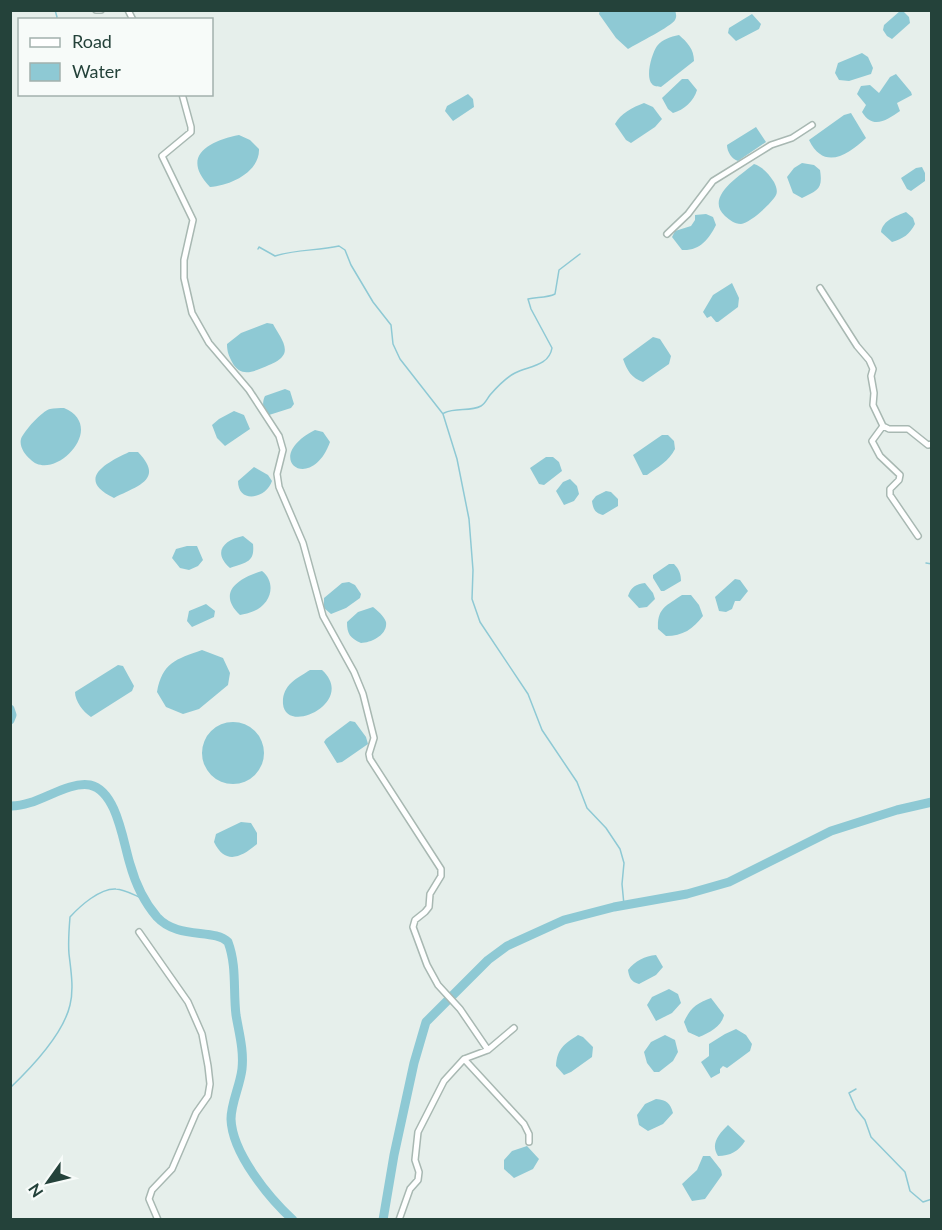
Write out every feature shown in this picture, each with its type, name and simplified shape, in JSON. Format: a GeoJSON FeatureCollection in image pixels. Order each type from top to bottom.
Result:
{"type":"FeatureCollection","features":[{"type":"Feature","properties":{"kind":"street"},"geometry":{"type":"LineString","coordinates":[[96,10],[101,10]]}},
{"type":"Feature","properties":{"kind":"street"},"geometry":{"type":"LineString","coordinates":[[183,96],[191,132],[162,156],[193,220],[183,260],[184,278],[192,313],[209,343],[249,390],[279,436],[283,450],[277,474],[279,488],[303,543],[323,615],[354,672],[363,694],[374,738],[369,754],[370,759],[441,868],[441,876],[430,894],[429,907],[415,920],[413,927],[427,965],[438,985],[460,1009],[488,1050]]}},
{"type":"Feature","properties":{"kind":"street"},"geometry":{"type":"LineString","coordinates":[[667,234],[688,214],[713,181],[771,145],[792,138],[812,125]]}},
{"type":"Feature","properties":{"kind":"street"},"geometry":{"type":"LineString","coordinates":[[820,288],[857,346],[869,360],[873,369],[870,376],[874,393],[873,405],[883,426],[889,429],[908,429],[928,445],[932,444]]}},
{"type":"Feature","properties":{"kind":"street"},"geometry":{"type":"LineString","coordinates":[[883,426],[872,441],[880,456],[900,475],[899,480],[890,489],[890,495],[918,536]]}},
{"type":"Feature","properties":{"kind":"street"},"geometry":{"type":"LineString","coordinates":[[139,932],[188,1002],[201,1034],[209,1075],[208,1096],[196,1113],[172,1169],[152,1190],[149,1199],[158,1220]]}},
{"type":"Feature","properties":{"kind":"street"},"geometry":{"type":"LineString","coordinates":[[399,1220],[410,1189],[418,1180],[419,1172],[415,1160],[418,1132],[444,1081],[464,1059],[488,1050],[514,1028]]}},
{"type":"Feature","properties":{"kind":"street"},"geometry":{"type":"LineString","coordinates":[[464,1059],[524,1124],[530,1134],[529,1142]]}},
{"type":"Feature","properties":{"kind":"water"},"geometry":{"type":"Polygon","coordinates":[[[600,10],[675,10],[676,16],[668,26],[628,49],[616,38],[599,14],[600,10]]]}},
{"type":"Feature","properties":{"kind":"water"},"geometry":{"type":"Polygon","coordinates":[[[900,11],[909,17],[910,23],[892,39],[883,30],[884,25],[900,11]]]}},
{"type":"Feature","properties":{"kind":"water"},"geometry":{"type":"Polygon","coordinates":[[[752,14],[761,24],[759,29],[736,41],[728,33],[729,28],[752,14]]]}},
{"type":"Feature","properties":{"kind":"water"},"geometry":{"type":"Polygon","coordinates":[[[679,35],[691,49],[694,61],[661,87],[654,86],[650,81],[649,71],[655,49],[664,40],[679,35]]]}},
{"type":"Feature","properties":{"kind":"water"},"geometry":{"type":"Polygon","coordinates":[[[862,53],[868,57],[873,68],[871,74],[849,81],[839,80],[835,73],[838,63],[862,53]]]}},
{"type":"Feature","properties":{"kind":"water"},"geometry":{"type":"Polygon","coordinates":[[[896,74],[912,95],[897,103],[900,111],[880,122],[871,121],[862,112],[866,105],[857,94],[861,86],[870,85],[879,93],[890,77],[896,74]]]}},
{"type":"Feature","properties":{"kind":"water"},"geometry":{"type":"Polygon","coordinates":[[[682,79],[688,79],[697,90],[694,98],[688,104],[673,113],[662,98],[682,79]]]}},
{"type":"Feature","properties":{"kind":"water"},"geometry":{"type":"Polygon","coordinates":[[[468,94],[473,99],[474,107],[453,121],[445,111],[447,106],[468,94]]]}},
{"type":"Feature","properties":{"kind":"water"},"geometry":{"type":"Polygon","coordinates":[[[644,103],[653,107],[662,119],[655,127],[631,143],[626,140],[615,124],[627,111],[644,103]]]}},
{"type":"Feature","properties":{"kind":"water"},"geometry":{"type":"Polygon","coordinates":[[[851,113],[866,138],[852,150],[836,157],[822,155],[815,150],[809,140],[844,115],[851,113]]]}},
{"type":"Feature","properties":{"kind":"water"},"geometry":{"type":"Polygon","coordinates":[[[756,127],[766,142],[738,161],[736,160],[729,153],[727,145],[756,127]]]}},
{"type":"Feature","properties":{"kind":"water"},"geometry":{"type":"Polygon","coordinates":[[[239,135],[250,140],[259,149],[255,164],[235,181],[210,187],[201,176],[198,159],[209,146],[239,135]]]}},
{"type":"Feature","properties":{"kind":"water"},"geometry":{"type":"Polygon","coordinates":[[[802,163],[814,165],[820,170],[821,181],[818,188],[802,198],[793,193],[787,177],[794,168],[802,163]]]}},
{"type":"Feature","properties":{"kind":"water"},"geometry":{"type":"Polygon","coordinates":[[[754,164],[770,176],[777,193],[770,203],[745,223],[732,222],[720,209],[719,201],[727,187],[754,164]]]}},
{"type":"Feature","properties":{"kind":"water"},"geometry":{"type":"Polygon","coordinates":[[[922,167],[925,181],[911,191],[907,189],[901,178],[916,168],[922,167]]]}},
{"type":"Feature","properties":{"kind":"water"},"geometry":{"type":"Polygon","coordinates":[[[906,212],[913,218],[915,224],[906,236],[892,242],[881,232],[882,228],[891,219],[906,212]]]}},
{"type":"Feature","properties":{"kind":"water"},"geometry":{"type":"Polygon","coordinates":[[[706,214],[713,217],[716,225],[710,235],[699,246],[682,250],[672,237],[675,231],[691,226],[695,215],[706,214]]]}},
{"type":"Feature","properties":{"kind":"water"},"geometry":{"type":"Polygon","coordinates":[[[732,283],[739,298],[738,307],[718,322],[711,316],[707,318],[703,312],[713,295],[732,283]]]}},
{"type":"Feature","properties":{"kind":"water"},"geometry":{"type":"Polygon","coordinates":[[[267,323],[273,324],[282,339],[285,347],[284,354],[277,361],[259,369],[249,372],[240,370],[231,360],[227,344],[241,333],[267,323]]]}},
{"type":"Feature","properties":{"kind":"water"},"geometry":{"type":"Polygon","coordinates":[[[653,337],[660,339],[671,356],[669,364],[643,382],[630,373],[623,359],[653,337]]]}},
{"type":"Feature","properties":{"kind":"water"},"geometry":{"type":"Polygon","coordinates":[[[285,389],[290,391],[294,404],[291,408],[269,415],[263,406],[265,396],[285,389]]]}},
{"type":"Feature","properties":{"kind":"water"},"geometry":{"type":"Polygon","coordinates":[[[64,408],[76,417],[81,428],[79,439],[63,459],[51,464],[40,465],[24,453],[21,439],[43,413],[50,409],[64,408]]]}},
{"type":"Feature","properties":{"kind":"water"},"geometry":{"type":"Polygon","coordinates":[[[234,411],[244,415],[250,429],[225,446],[217,438],[212,425],[234,411]]]}},
{"type":"Feature","properties":{"kind":"water"},"geometry":{"type":"Polygon","coordinates":[[[315,430],[323,432],[330,442],[322,458],[312,466],[302,469],[295,466],[291,460],[291,451],[299,441],[315,430]]]}},
{"type":"Feature","properties":{"kind":"water"},"geometry":{"type":"Polygon","coordinates":[[[662,435],[668,435],[674,441],[675,449],[663,463],[647,475],[643,475],[633,455],[662,435]]]}},
{"type":"Feature","properties":{"kind":"water"},"geometry":{"type":"Polygon","coordinates":[[[129,452],[138,452],[146,462],[149,469],[148,476],[139,486],[114,498],[103,491],[97,484],[96,478],[104,466],[129,452]]]}},
{"type":"Feature","properties":{"kind":"water"},"geometry":{"type":"Polygon","coordinates":[[[546,457],[553,457],[559,462],[562,471],[544,485],[539,484],[530,468],[546,457]]]}},
{"type":"Feature","properties":{"kind":"water"},"geometry":{"type":"Polygon","coordinates":[[[254,467],[268,475],[272,481],[269,487],[259,495],[247,496],[239,488],[238,481],[254,467]]]}},
{"type":"Feature","properties":{"kind":"water"},"geometry":{"type":"Polygon","coordinates":[[[570,479],[577,486],[579,494],[574,501],[564,505],[556,491],[563,482],[570,479]]]}},
{"type":"Feature","properties":{"kind":"water"},"geometry":{"type":"Polygon","coordinates":[[[606,491],[611,492],[618,499],[618,506],[603,515],[595,510],[592,501],[606,491]]]}},
{"type":"Feature","properties":{"kind":"water"},"geometry":{"type":"Polygon","coordinates":[[[243,536],[253,544],[251,558],[245,563],[230,568],[221,552],[230,540],[243,536]]]}},
{"type":"Feature","properties":{"kind":"water"},"geometry":{"type":"Polygon","coordinates":[[[197,546],[203,560],[198,566],[189,570],[180,568],[172,558],[176,549],[197,546]]]}},
{"type":"Feature","properties":{"kind":"water"},"geometry":{"type":"Polygon","coordinates":[[[669,564],[674,564],[677,568],[681,581],[661,591],[653,575],[669,564]]]}},
{"type":"Feature","properties":{"kind":"water"},"geometry":{"type":"Polygon","coordinates":[[[262,571],[267,576],[271,587],[268,598],[260,608],[240,615],[230,599],[233,587],[245,578],[262,571]]]}},
{"type":"Feature","properties":{"kind":"water"},"geometry":{"type":"Polygon","coordinates":[[[735,579],[740,580],[748,591],[740,601],[735,601],[732,609],[726,612],[719,611],[715,597],[735,579]]]}},
{"type":"Feature","properties":{"kind":"water"},"geometry":{"type":"Polygon","coordinates":[[[349,582],[355,585],[361,594],[360,598],[346,608],[331,614],[324,608],[324,598],[342,583],[349,582]]]}},
{"type":"Feature","properties":{"kind":"water"},"geometry":{"type":"Polygon","coordinates":[[[645,583],[655,599],[647,607],[639,608],[628,596],[634,586],[645,583]]]}},
{"type":"Feature","properties":{"kind":"water"},"geometry":{"type":"Polygon","coordinates":[[[682,595],[691,595],[699,605],[703,616],[687,631],[678,635],[666,636],[658,629],[659,616],[667,605],[682,595]]]}},
{"type":"Feature","properties":{"kind":"water"},"geometry":{"type":"Polygon","coordinates":[[[206,604],[215,611],[214,617],[192,627],[187,621],[189,611],[206,604]]]}},
{"type":"Feature","properties":{"kind":"water"},"geometry":{"type":"Polygon","coordinates":[[[373,607],[384,618],[386,627],[378,637],[361,643],[350,635],[347,622],[358,612],[373,607]]]}},
{"type":"Feature","properties":{"kind":"water"},"geometry":{"type":"Polygon","coordinates":[[[202,650],[223,658],[230,673],[228,685],[199,709],[183,714],[166,707],[157,692],[162,674],[178,660],[202,650]]]}},
{"type":"Feature","properties":{"kind":"water"},"geometry":{"type":"Polygon","coordinates":[[[118,665],[123,666],[134,686],[132,691],[91,717],[80,706],[75,692],[118,665]]]}},
{"type":"Feature","properties":{"kind":"water"},"geometry":{"type":"Polygon","coordinates":[[[310,670],[322,670],[330,682],[331,693],[326,703],[317,711],[306,716],[295,717],[287,713],[283,697],[291,683],[310,670]]]}},
{"type":"Feature","properties":{"kind":"water"},"geometry":{"type":"Polygon","coordinates":[[[350,721],[355,722],[366,737],[368,744],[337,763],[324,742],[350,721]]]}},
{"type":"Feature","properties":{"kind":"water"},"geometry":{"type":"Polygon","coordinates":[[[227,722],[239,722],[255,731],[262,741],[264,753],[262,765],[255,775],[239,784],[227,784],[216,779],[207,770],[202,759],[202,747],[207,736],[216,727],[227,722]]]}},
{"type":"Feature","properties":{"kind":"water"},"geometry":{"type":"Polygon","coordinates":[[[241,822],[251,823],[257,833],[257,844],[239,856],[223,854],[214,842],[216,834],[241,822]]]}},
{"type":"Feature","properties":{"kind":"water"},"geometry":{"type":"Polygon","coordinates":[[[656,955],[663,967],[656,975],[639,984],[632,981],[628,970],[641,960],[656,955]]]}},
{"type":"Feature","properties":{"kind":"water"},"geometry":{"type":"Polygon","coordinates":[[[669,989],[678,994],[681,1003],[672,1013],[656,1021],[647,1005],[652,997],[669,989]]]}},
{"type":"Feature","properties":{"kind":"water"},"geometry":{"type":"Polygon","coordinates":[[[711,998],[724,1015],[721,1023],[699,1037],[688,1032],[684,1022],[691,1010],[711,998]]]}},
{"type":"Feature","properties":{"kind":"water"},"geometry":{"type":"Polygon","coordinates":[[[736,1029],[746,1035],[752,1044],[750,1051],[727,1068],[723,1066],[720,1073],[711,1078],[701,1062],[709,1056],[709,1044],[736,1029]]]}},
{"type":"Feature","properties":{"kind":"water"},"geometry":{"type":"Polygon","coordinates":[[[578,1035],[593,1047],[592,1057],[564,1075],[556,1066],[558,1055],[565,1044],[578,1035]]]}},
{"type":"Feature","properties":{"kind":"water"},"geometry":{"type":"Polygon","coordinates":[[[665,1035],[675,1040],[678,1052],[673,1061],[659,1072],[654,1072],[647,1063],[644,1052],[651,1042],[665,1035]]]}},
{"type":"Feature","properties":{"kind":"water"},"geometry":{"type":"Polygon","coordinates":[[[656,1099],[667,1103],[673,1113],[663,1124],[648,1131],[639,1125],[637,1115],[645,1104],[656,1099]]]}},
{"type":"Feature","properties":{"kind":"water"},"geometry":{"type":"Polygon","coordinates":[[[728,1125],[745,1141],[734,1152],[718,1156],[715,1143],[728,1125]]]}},
{"type":"Feature","properties":{"kind":"water"},"geometry":{"type":"Polygon","coordinates":[[[527,1146],[539,1159],[533,1169],[514,1178],[504,1169],[504,1160],[512,1151],[527,1146]]]}},
{"type":"Feature","properties":{"kind":"water"},"geometry":{"type":"Polygon","coordinates":[[[703,1156],[710,1156],[721,1170],[722,1175],[705,1199],[692,1201],[682,1184],[697,1170],[703,1156]]]}},
{"type":"Feature","properties":{"kind":"waterway"},"geometry":{"type":"LineString","coordinates":[[55,10],[57,18]]}},
{"type":"Feature","properties":{"kind":"waterway"},"geometry":{"type":"LineString","coordinates":[[258,249],[259,247],[275,256],[339,246],[345,250],[351,265],[373,302],[391,325],[393,344],[400,359],[443,414],[457,459],[469,519],[473,570],[472,599],[480,622],[528,694],[542,730],[577,782],[587,808],[606,828],[620,849],[624,863],[622,884],[624,905]]}},
{"type":"Feature","properties":{"kind":"waterway"},"geometry":{"type":"LineString","coordinates":[[444,413],[481,406],[508,377],[547,359],[552,348],[528,299],[555,294],[559,270],[580,254]]}},
{"type":"Feature","properties":{"kind":"waterway"},"geometry":{"type":"LineString","coordinates":[[926,563],[932,564]]}},
{"type":"Feature","properties":{"kind":"waterway"},"geometry":{"type":"LineString","coordinates":[[10,709],[12,715],[10,720]]}},
{"type":"Feature","properties":{"kind":"waterway"},"geometry":{"type":"LineString","coordinates":[[10,806],[30,803],[80,785],[90,785],[99,789],[113,807],[134,878],[157,917],[175,929],[214,935],[228,942],[233,960],[236,1015],[242,1055],[241,1075],[231,1113],[233,1132],[253,1174],[273,1200],[293,1220]]}},
{"type":"Feature","properties":{"kind":"waterway"},"geometry":{"type":"LineString","coordinates":[[383,1220],[394,1155],[414,1063],[426,1022],[488,960],[507,946],[564,920],[614,907],[687,894],[729,882],[831,831],[897,810],[932,802]]}},
{"type":"Feature","properties":{"kind":"waterway"},"geometry":{"type":"LineString","coordinates":[[10,1088],[54,1039],[70,1005],[72,993],[70,917],[91,899],[110,889],[123,890],[144,899]]}},
{"type":"Feature","properties":{"kind":"waterway"},"geometry":{"type":"LineString","coordinates":[[856,1089],[849,1093],[856,1109],[865,1120],[871,1137],[905,1172],[910,1191],[923,1202],[932,1199]]}}]}
